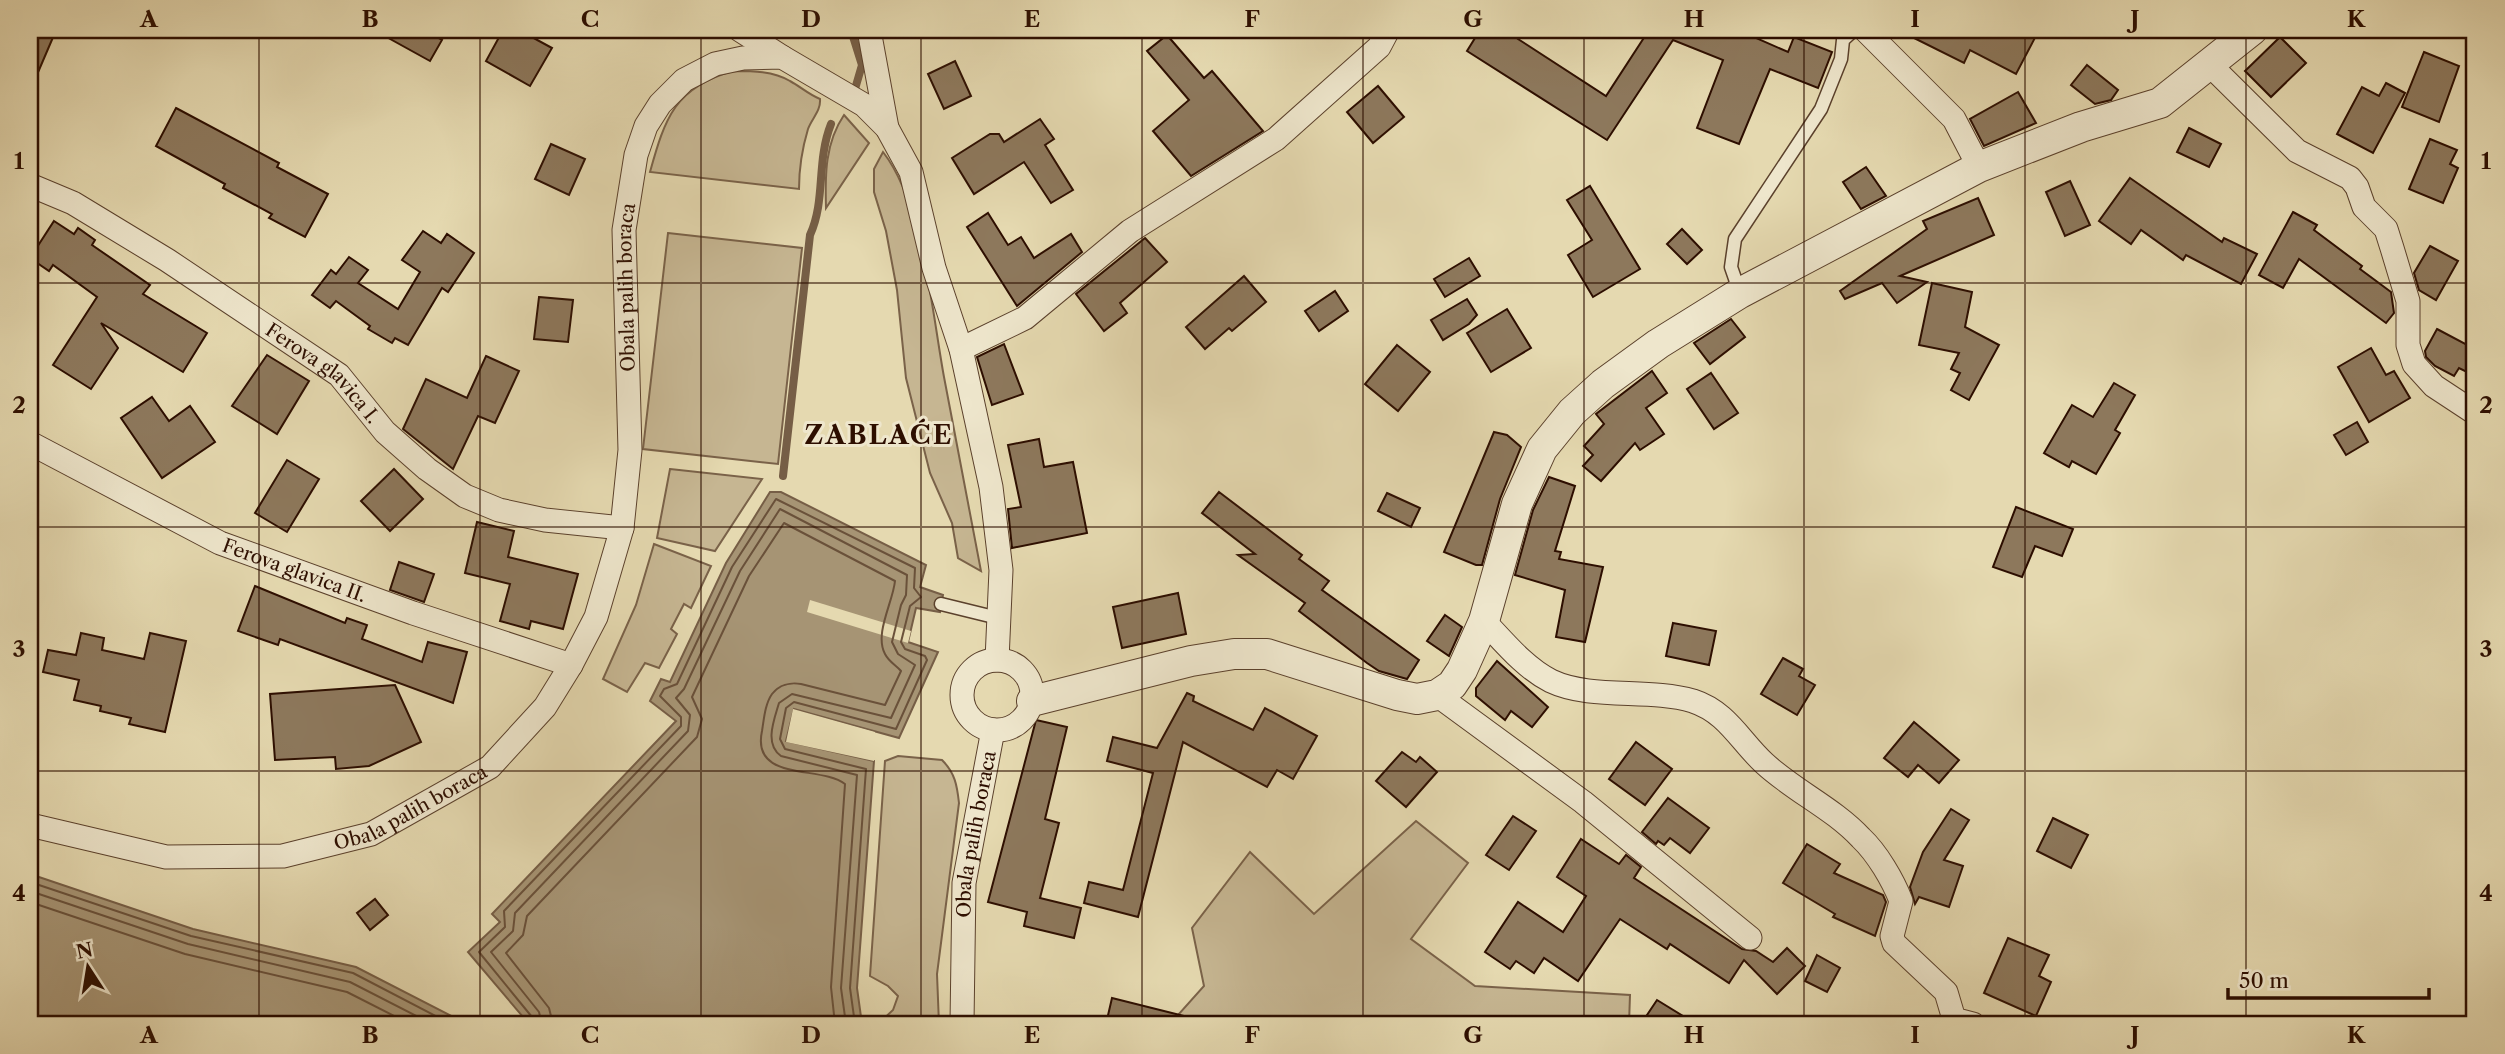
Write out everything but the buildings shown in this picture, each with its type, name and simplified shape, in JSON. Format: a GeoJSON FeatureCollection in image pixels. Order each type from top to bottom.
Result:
{"type":"FeatureCollection","features":[{"type":"Feature","properties":{"kind":"street"},"geometry":{"type":"LineString","coordinates":[[740,30],[864,105],[887,128],[911,172],[934,268],[961,349],[991,487],[999,547],[997,660]]}},
{"type":"Feature","properties":{"kind":"street"},"geometry":{"type":"LineString","coordinates":[[869,30],[887,128]]}},
{"type":"Feature","properties":{"kind":"street"},"geometry":{"type":"LineString","coordinates":[[961,349],[1025,318],[1130,231],[1276,139],[1379,47],[1388,30]]}},
{"type":"Feature","properties":{"kind":"street"},"geometry":{"type":"LineString","coordinates":[[1865,30],[1954,119],[1979,167]]}},
{"type":"Feature","properties":{"kind":"street"},"geometry":{"type":"LineString","coordinates":[[1032,701],[1191,661],[1234,654],[1267,654],[1397,695],[1417,699],[1437,695],[1452,685],[1462,670],[1484,621],[1517,504],[1550,440],[1572,412],[1603,384],[1658,344],[1740,293],[1979,167],[2081,127],[2160,103],[2210,65],[2243,32]]}},
{"type":"Feature","properties":{"kind":"street","name":"Obala palih boraca"},"geometry":{"type":"LineString","coordinates":[[30,825],[166,857],[283,856],[371,834],[490,767],[545,707],[571,665],[596,617],[622,528],[630,450],[624,230],[636,155],[646,126],[660,104],[684,80],[716,64],[743,58],[782,57]]}},
{"type":"Feature","properties":{"kind":"street"},"geometry":{"type":"LineString","coordinates":[[2210,65],[2297,151],[2350,178],[2357,187],[2364,207],[2386,229],[2408,301],[2407,334],[2414,364],[2434,386],[2475,413]]}},
{"type":"Feature","properties":{"kind":"street","name":"Ferova glavica I."},"geometry":{"type":"LineString","coordinates":[[30,185],[72,203],[167,260],[339,375],[385,432],[427,469],[465,496],[499,510],[545,520],[622,528]]}},
{"type":"Feature","properties":{"kind":"street","name":"Ferova glavica II."},"geometry":{"type":"LineString","coordinates":[[30,443],[220,543],[413,613],[571,665]]}},
{"type":"Feature","properties":{"kind":"street"},"geometry":{"type":"LineString","coordinates":[[1484,621],[1534,670],[1553,682],[1580,688],[1642,692],[1693,701],[1713,710],[1728,721],[1763,763],[1864,840],[1901,901],[1892,936],[1894,943],[1946,992],[1956,1023]]}},
{"type":"Feature","properties":{"kind":"street"},"geometry":{"type":"LineString","coordinates":[[997,660],[1013,664],[1022,670],[1029,679],[1032,701],[1028,712],[1014,726],[993,730],[973,722],[966,712],[962,691],[972,671],[980,664],[997,660]]}},
{"type":"Feature","properties":{"kind":"street"},"geometry":{"type":"LineString","coordinates":[[1437,695],[1583,802],[1750,938]]}},
{"type":"Feature","properties":{"kind":"street","name":"Obala palih boraca"},"geometry":{"type":"LineString","coordinates":[[962,1024],[964,883],[993,730]]}},
{"type":"Feature","properties":{"kind":"lane"},"geometry":{"type":"LineString","coordinates":[[1740,293],[1731,267],[1735,239],[1821,109],[1841,59],[1843,40],[1854,30]]}},
{"type":"Feature","properties":{"kind":"lane"},"geometry":{"type":"LineString","coordinates":[[942,604],[998,618]]}},
{"type":"Feature","properties":{"kind":"shaded area"},"geometry":{"type":"Polygon","coordinates":[[[733,71],[777,75],[820,99],[804,144],[799,189],[650,172],[661,136],[675,107],[698,86],[733,71]]]}},
{"type":"Feature","properties":{"kind":"shaded area"},"geometry":{"type":"Polygon","coordinates":[[[844,115],[869,143],[826,208],[826,171],[830,148],[844,115]]]}},
{"type":"Feature","properties":{"kind":"shaded area"},"geometry":{"type":"Polygon","coordinates":[[[883,152],[897,174],[917,228],[981,571],[958,558],[952,523],[930,473],[906,378],[897,290],[886,231],[874,192],[874,169],[883,152]]]}},
{"type":"Feature","properties":{"kind":"shaded area"},"geometry":{"type":"Polygon","coordinates":[[[668,233],[802,248],[778,464],[643,449],[668,233]]]}},
{"type":"Feature","properties":{"kind":"shaded area"},"geometry":{"type":"Polygon","coordinates":[[[670,469],[762,479],[715,551],[657,538],[670,469]]]}},
{"type":"Feature","properties":{"kind":"shaded area"},"geometry":{"type":"Polygon","coordinates":[[[654,544],[711,566],[691,608],[684,604],[671,629],[677,634],[659,668],[645,663],[627,692],[603,679],[636,605],[654,544]]]}},
{"type":"Feature","properties":{"kind":"shaded area"},"geometry":{"type":"Polygon","coordinates":[[[898,756],[942,760],[955,780],[959,803],[937,974],[939,1024],[878,1024],[893,1010],[898,996],[888,986],[870,976],[885,761],[898,756]]]}},
{"type":"Feature","properties":{"kind":"shaded area"},"geometry":{"type":"Polygon","coordinates":[[[1416,821],[1468,863],[1411,939],[1475,986],[1630,995],[1629,1024],[1170,1024],[1204,986],[1192,928],[1250,852],[1314,914],[1416,821]]]}},
{"type":"Feature","properties":{"kind":"water"},"geometry":{"type":"Polygon","coordinates":[[[770,492],[781,492],[926,565],[920,587],[943,595],[940,612],[916,608],[908,642],[938,652],[899,738],[794,709],[786,741],[874,761],[857,988],[862,1024],[529,1024],[468,952],[500,922],[492,914],[676,721],[650,701],[661,679],[670,682],[726,563],[770,492]]]}},
{"type":"Feature","properties":{"kind":"water"},"geometry":{"type":"Polygon","coordinates":[[[30,874],[193,929],[356,967],[467,1024],[30,1024],[30,874]]]}},
{"type":"Feature","properties":{"kind":"pier"},"geometry":{"type":"Polygon","coordinates":[[[810,600],[911,631],[908,643],[807,612],[810,600]]]}},
{"type":"Feature","properties":{"kind":"pier"},"geometry":{"type":"Polygon","coordinates":[[[793,709],[875,732],[875,735],[796,713],[790,739],[874,757],[874,761],[786,742],[793,709]]]}},
{"type":"Feature","properties":{"kind":"waterway"},"geometry":{"type":"LineString","coordinates":[[851,30],[862,65],[855,89]]}},
{"type":"Feature","properties":{"kind":"waterway"},"geometry":{"type":"LineString","coordinates":[[783,476],[810,235],[818,208],[826,138],[831,124]]}},
{"type":"Feature","properties":{"kind":"district","name":"ZABLAĆE"},"geometry":{"type":"Point","coordinates":[879,435]}}]}
